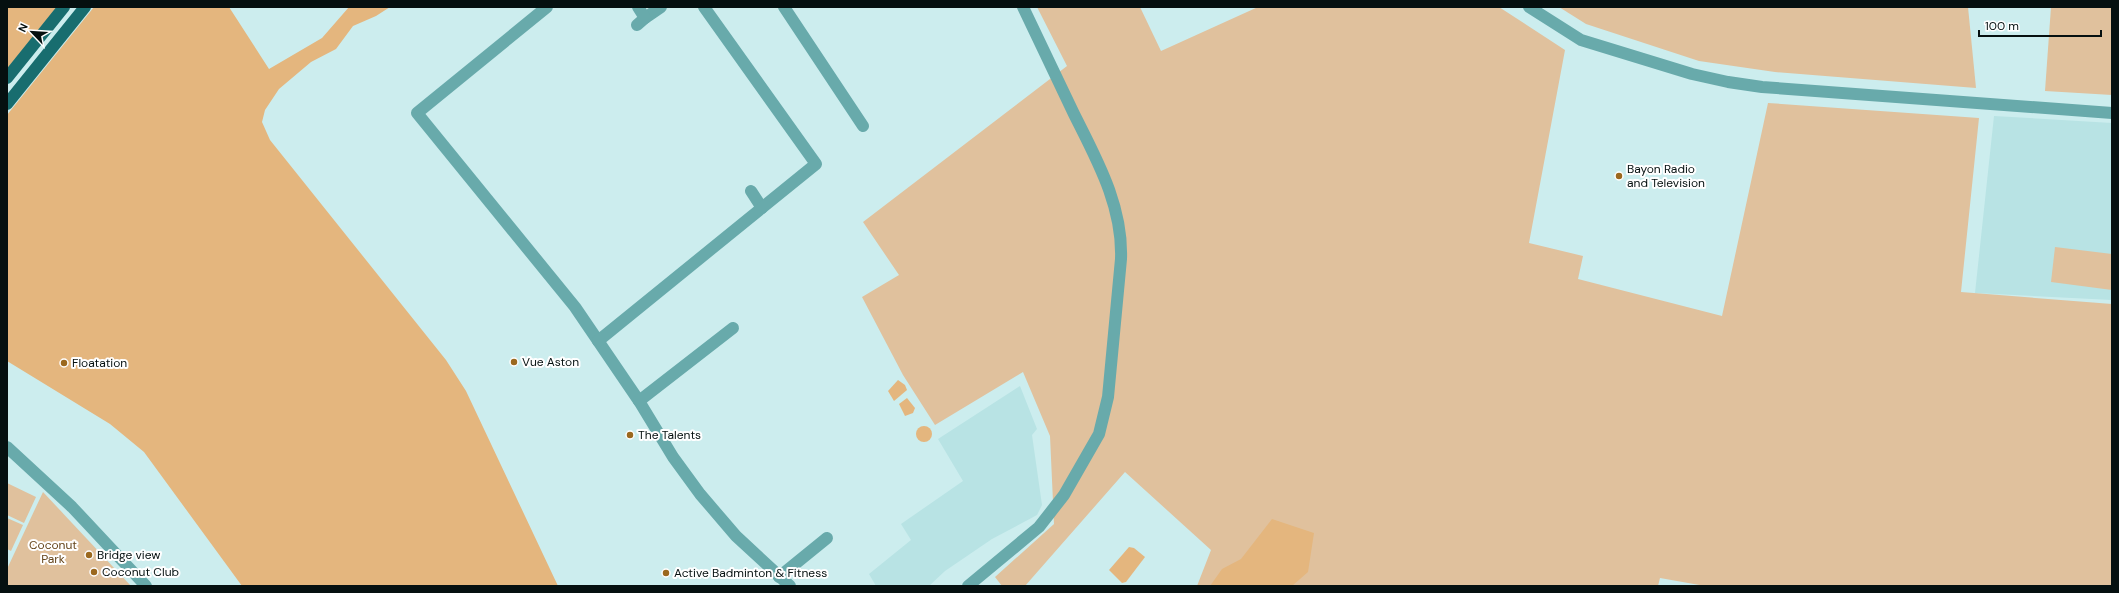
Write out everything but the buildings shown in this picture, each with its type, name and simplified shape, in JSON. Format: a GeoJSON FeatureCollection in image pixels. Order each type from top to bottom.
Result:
{"type":"FeatureCollection","features":[{"type":"Feature","properties":{"kind":"main road"},"geometry":{"type":"LineString","coordinates":[[7,78],[64,7]]}},
{"type":"Feature","properties":{"kind":"main road"},"geometry":{"type":"LineString","coordinates":[[7,104],[85,7]]}},
{"type":"Feature","properties":{"kind":"street"},"geometry":{"type":"LineString","coordinates":[[547,7],[417,113],[575,307],[639,401],[673,457],[710,506],[736,536],[790,586]]}},
{"type":"Feature","properties":{"kind":"street"},"geometry":{"type":"LineString","coordinates":[[638,7],[641,21],[661,7]]}},
{"type":"Feature","properties":{"kind":"street"},"geometry":{"type":"LineString","coordinates":[[598,341],[816,164],[704,7]]}},
{"type":"Feature","properties":{"kind":"street"},"geometry":{"type":"LineString","coordinates":[[784,7],[863,126]]}},
{"type":"Feature","properties":{"kind":"street"},"geometry":{"type":"LineString","coordinates":[[968,586],[1039,527],[1064,495],[1099,434],[1108,397],[1122,259],[1122,237],[1118,217],[1102,171],[1023,7]]}},
{"type":"Feature","properties":{"kind":"street"},"geometry":{"type":"LineString","coordinates":[[1529,7],[1581,40],[1692,74],[1728,82],[1762,87],[2112,113]]}},
{"type":"Feature","properties":{"kind":"street"},"geometry":{"type":"LineString","coordinates":[[751,191],[762,208]]}},
{"type":"Feature","properties":{"kind":"street"},"geometry":{"type":"LineString","coordinates":[[639,401],[733,328]]}},
{"type":"Feature","properties":{"kind":"street"},"geometry":{"type":"LineString","coordinates":[[7,447],[72,507],[146,586]]}},
{"type":"Feature","properties":{"kind":"street"},"geometry":{"type":"LineString","coordinates":[[779,576],[827,538]]}},
{"type":"Feature","properties":{"kind":"shaded area"},"geometry":{"type":"Polygon","coordinates":[[[7,7],[229,7],[269,69],[322,38],[349,7],[390,7],[376,16],[353,26],[336,49],[311,62],[279,89],[265,110],[262,122],[270,140],[446,360],[466,391],[558,586],[242,586],[144,452],[110,424],[7,361],[7,7]]]}},
{"type":"Feature","properties":{"kind":"shaded area"},"geometry":{"type":"Polygon","coordinates":[[[1994,116],[2112,123],[2112,300],[1975,293],[1994,116]]]}},
{"type":"Feature","properties":{"kind":"shaded area"},"geometry":{"type":"Polygon","coordinates":[[[898,380],[905,385],[907,390],[894,401],[888,391],[898,380]]]}},
{"type":"Feature","properties":{"kind":"shaded area"},"geometry":{"type":"Polygon","coordinates":[[[1020,386],[1037,429],[1032,435],[1042,505],[1037,515],[992,539],[945,571],[929,586],[876,586],[869,574],[911,540],[901,524],[963,481],[938,439],[1020,386]]]}},
{"type":"Feature","properties":{"kind":"shaded area"},"geometry":{"type":"Polygon","coordinates":[[[907,398],[915,408],[913,413],[905,416],[899,404],[907,398]]]}},
{"type":"Feature","properties":{"kind":"shaded area"},"geometry":{"type":"Polygon","coordinates":[[[924,426],[931,431],[932,434],[927,441],[924,442],[917,437],[916,434],[921,427],[924,426]]]}},
{"type":"Feature","properties":{"kind":"shaded area"},"geometry":{"type":"Polygon","coordinates":[[[1272,519],[1314,533],[1308,572],[1292,586],[1210,586],[1222,569],[1241,559],[1272,519]]]}},
{"type":"Feature","properties":{"kind":"shaded area"},"geometry":{"type":"Polygon","coordinates":[[[1129,547],[1134,548],[1145,557],[1126,582],[1122,583],[1109,570],[1129,547]]]}},
{"type":"Feature","properties":{"kind":"green space"},"geometry":{"type":"Polygon","coordinates":[[[1037,7],[1140,7],[1161,51],[1258,7],[1499,7],[1565,50],[1529,243],[1583,256],[1578,279],[1722,316],[1768,103],[1979,118],[1961,292],[2112,304],[2112,586],[1705,586],[1660,578],[1658,586],[1197,586],[1211,550],[1125,472],[1025,586],[1002,586],[995,577],[1054,524],[1050,436],[1023,372],[935,425],[903,375],[862,297],[899,275],[863,222],[1067,66],[1037,7]]]}},
{"type":"Feature","properties":{"kind":"green space"},"geometry":{"type":"Polygon","coordinates":[[[1559,7],[1968,7],[1976,88],[1775,72],[1699,61],[1586,24],[1559,7]]]}},
{"type":"Feature","properties":{"kind":"green space"},"geometry":{"type":"Polygon","coordinates":[[[2051,7],[2112,7],[2112,95],[2045,91],[2051,7]]]}},
{"type":"Feature","properties":{"kind":"green space"},"geometry":{"type":"Polygon","coordinates":[[[2055,247],[2112,254],[2112,290],[2051,282],[2055,247]]]}},
{"type":"Feature","properties":{"kind":"green space"},"geometry":{"type":"Polygon","coordinates":[[[7,483],[36,497],[24,523],[7,515],[7,483]]]}},
{"type":"Feature","properties":{"kind":"green space","name":"Coconut Park"},"geometry":{"type":"Polygon","coordinates":[[[43,492],[131,586],[7,586],[7,569],[43,492]]]}},
{"type":"Feature","properties":{"kind":"green space"},"geometry":{"type":"Polygon","coordinates":[[[7,518],[23,525],[11,551],[7,549],[7,518]]]}},
{"type":"Feature","properties":{"kind":"pier"},"geometry":{"type":"Polygon","coordinates":[[[57,7],[94,7],[7,115],[7,69],[57,7]]]}},
{"type":"Feature","properties":{"kind":"place","name":"Bayon Radio and Television"},"geometry":{"type":"Point","coordinates":[1619,176]}},
{"type":"Feature","properties":{"kind":"place","name":"Vue Aston"},"geometry":{"type":"Point","coordinates":[514,362]}},
{"type":"Feature","properties":{"kind":"place","name":"Floatation"},"geometry":{"type":"Point","coordinates":[64,363]}},
{"type":"Feature","properties":{"kind":"place","name":"The Talents"},"geometry":{"type":"Point","coordinates":[630,435]}},
{"type":"Feature","properties":{"kind":"place","name":"Bridge view"},"geometry":{"type":"Point","coordinates":[89,555]}},
{"type":"Feature","properties":{"kind":"place","name":"Coconut Club"},"geometry":{"type":"Point","coordinates":[94,572]}},
{"type":"Feature","properties":{"kind":"place","name":"Active Badminton & Fitness"},"geometry":{"type":"Point","coordinates":[666,573]}}]}
